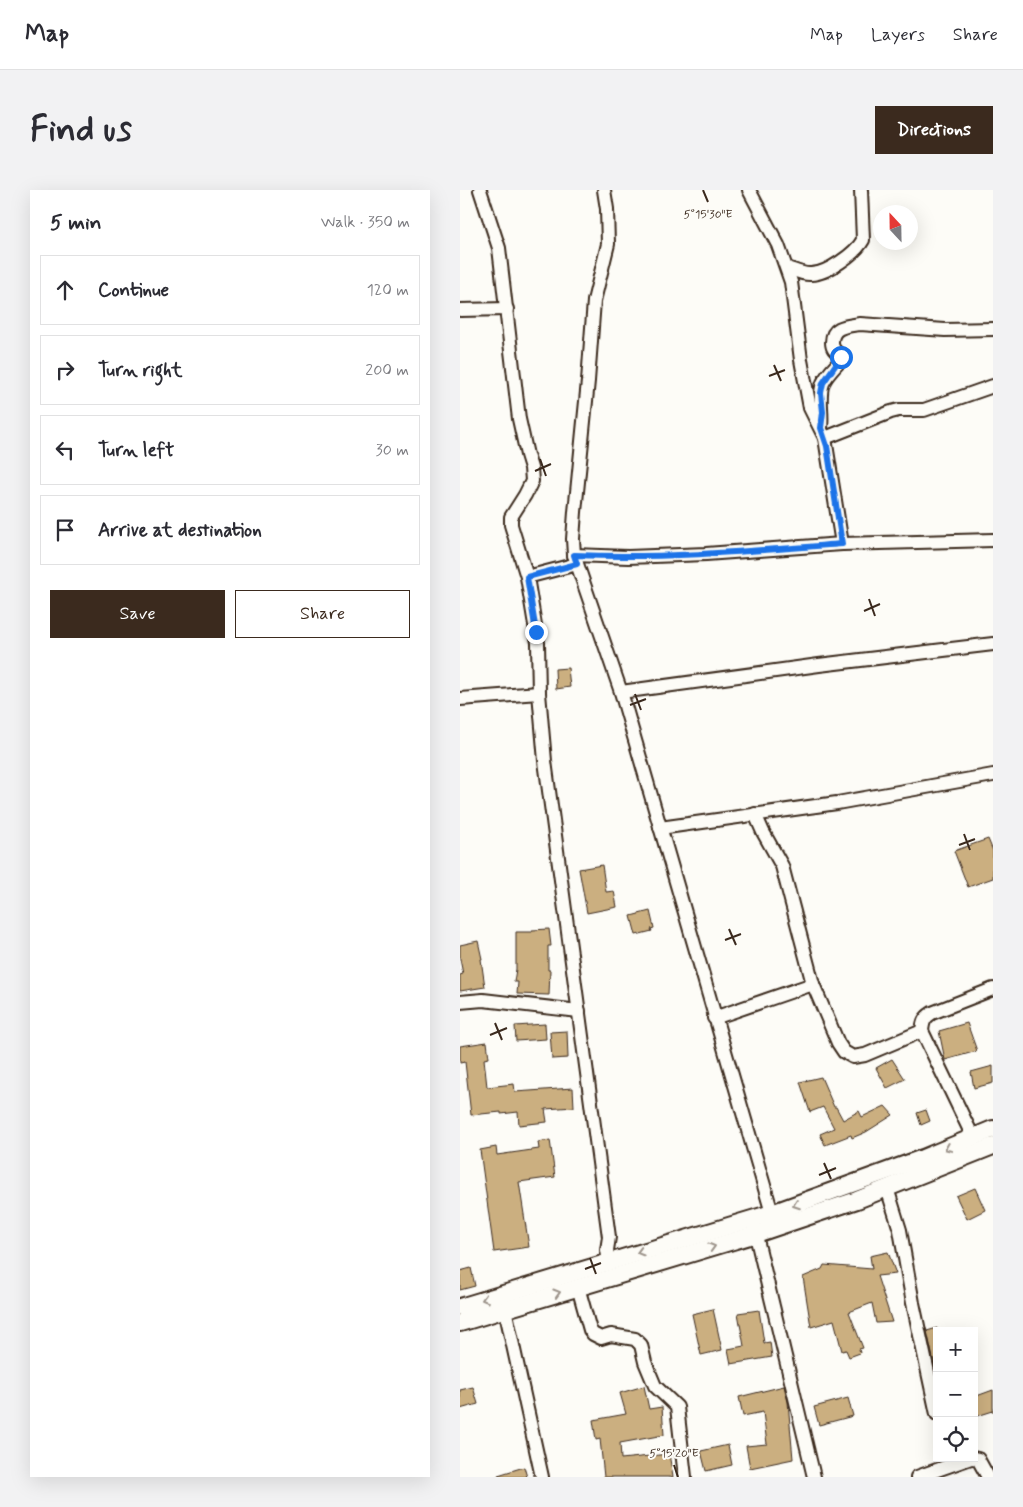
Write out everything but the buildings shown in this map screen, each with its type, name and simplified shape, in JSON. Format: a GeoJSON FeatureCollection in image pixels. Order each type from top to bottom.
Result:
{"type":"FeatureCollection","features":[{"type":"Feature","properties":{"kind":"main road"},"geometry":{"type":"LineString","coordinates":[[774,1220],[850,1185],[993,1129]]}},
{"type":"Feature","properties":{"kind":"main road"},"geometry":{"type":"LineString","coordinates":[[460,1323],[578,1287],[754,1226],[857,1200],[993,1146]]}},
{"type":"Feature","properties":{"kind":"main road"},"geometry":{"type":"LineString","coordinates":[[850,1185],[857,1200]]}},
{"type":"Feature","properties":{"kind":"main road"},"geometry":{"type":"LineString","coordinates":[[460,1307],[609,1262],[754,1226]]}},
{"type":"Feature","properties":{"kind":"street"},"geometry":{"type":"LineString","coordinates":[[480,190],[499,248],[520,419],[531,468],[532,480],[511,517],[511,525],[527,577],[538,643],[539,693],[545,761],[609,1237],[607,1250],[609,1262]]}},
{"type":"Feature","properties":{"kind":"street"},"geometry":{"type":"LineString","coordinates":[[604,190],[607,209],[608,244],[594,301],[573,539],[576,560],[622,692],[714,1018],[774,1220]]}},
{"type":"Feature","properties":{"kind":"street"},"geometry":{"type":"LineString","coordinates":[[749,190],[774,237],[792,282],[801,360],[808,400],[823,433]]}},
{"type":"Feature","properties":{"kind":"street"},"geometry":{"type":"LineString","coordinates":[[787,268],[813,274],[833,266],[860,247],[863,240],[861,190]]}},
{"type":"Feature","properties":{"kind":"street"},"geometry":{"type":"LineString","coordinates":[[460,310],[507,309]]}},
{"type":"Feature","properties":{"kind":"street"},"geometry":{"type":"LineString","coordinates":[[842,544],[823,433],[821,393],[823,383],[841,360],[840,355],[833,350],[832,335],[835,331],[848,325],[860,324],[945,330],[993,329]]}},
{"type":"Feature","properties":{"kind":"street"},"geometry":{"type":"LineString","coordinates":[[823,433],[899,410],[924,410],[993,386]]}},
{"type":"Feature","properties":{"kind":"street"},"geometry":{"type":"LineString","coordinates":[[527,577],[576,560],[706,554],[842,544],[993,540]]}},
{"type":"Feature","properties":{"kind":"street"},"geometry":{"type":"LineString","coordinates":[[622,692],[818,665],[993,644]]}},
{"type":"Feature","properties":{"kind":"street"},"geometry":{"type":"LineString","coordinates":[[460,699],[539,693]]}},
{"type":"Feature","properties":{"kind":"street"},"geometry":{"type":"LineString","coordinates":[[660,828],[837,803],[993,775]]}},
{"type":"Feature","properties":{"kind":"street"},"geometry":{"type":"LineString","coordinates":[[755,814],[782,866],[813,984],[838,1043],[844,1052],[853,1057],[865,1055],[922,1030]]}},
{"type":"Feature","properties":{"kind":"street"},"geometry":{"type":"LineString","coordinates":[[714,1018],[813,984]]}},
{"type":"Feature","properties":{"kind":"street"},"geometry":{"type":"LineString","coordinates":[[973,1137],[922,1030],[923,1021],[927,1016],[993,989]]}},
{"type":"Feature","properties":{"kind":"street"},"geometry":{"type":"LineString","coordinates":[[460,1002],[483,1000],[579,1011]]}},
{"type":"Feature","properties":{"kind":"street"},"geometry":{"type":"LineString","coordinates":[[887,1188],[900,1230],[912,1304],[933,1396]]}},
{"type":"Feature","properties":{"kind":"street"},"geometry":{"type":"LineString","coordinates":[[754,1226],[814,1477]]}},
{"type":"Feature","properties":{"kind":"street"},"geometry":{"type":"LineString","coordinates":[[578,1287],[590,1330],[593,1334],[601,1338],[611,1335],[636,1339],[641,1345],[645,1362],[655,1386],[678,1407],[685,1477]]}},
{"type":"Feature","properties":{"kind":"street"},"geometry":{"type":"LineString","coordinates":[[505,1309],[542,1477]]}},
{"type":"Feature","properties":{"kind":"street"},"geometry":{"type":"LineString","coordinates":[[978,1459],[988,1477]]}},
{"type":"Feature","properties":{"kind":"street"},"geometry":{"type":"LineString","coordinates":[[917,1477],[943,1463]]}},
{"type":"Feature","properties":{"kind":"route"},"geometry":{"type":"LineString","coordinates":[[536,632],[527,577],[577,564],[574,555],[628,557],[706,554],[842,544],[827,446],[821,428],[823,412],[821,393],[823,383],[841,360],[841,357]]}}]}
